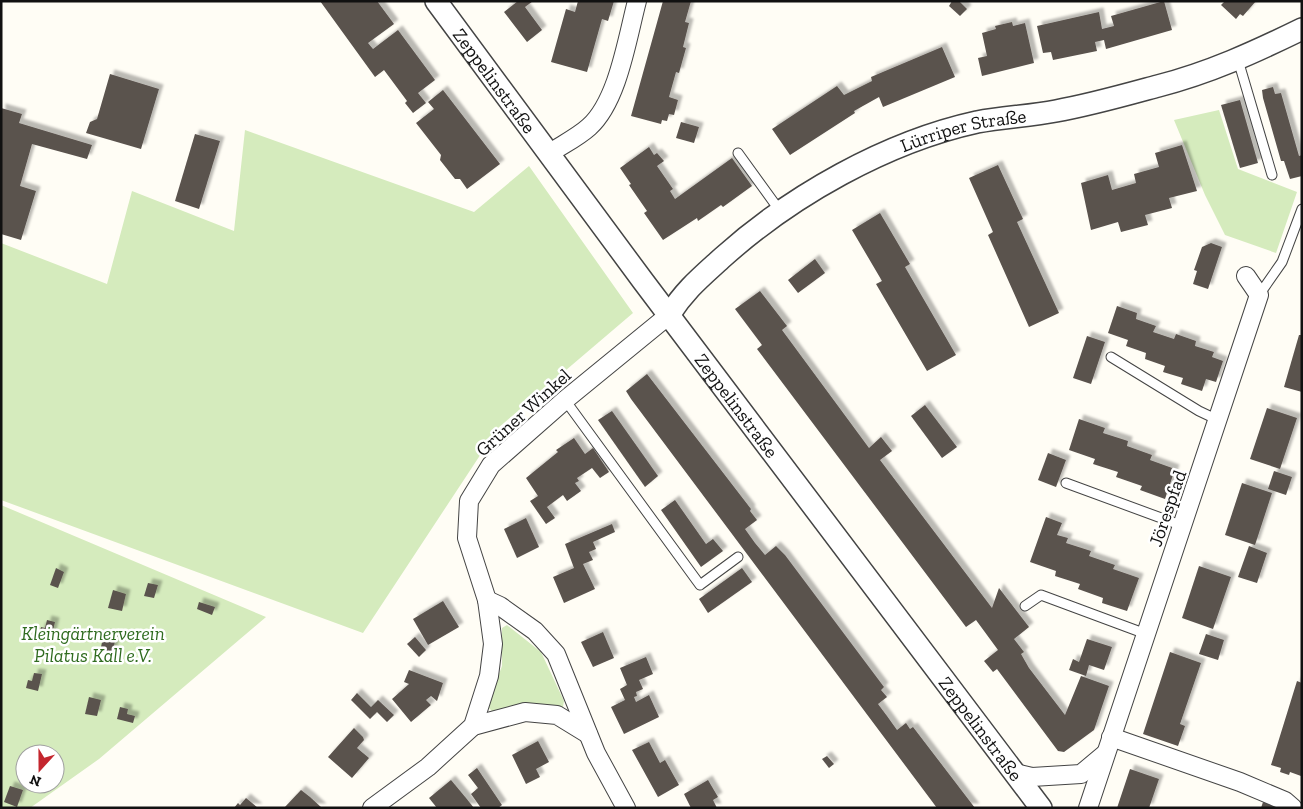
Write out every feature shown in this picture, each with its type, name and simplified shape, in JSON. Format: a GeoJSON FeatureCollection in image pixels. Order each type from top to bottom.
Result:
{"type":"FeatureCollection","features":[{"type":"Feature","properties":{"kind":"street","name":"Zeppelinstraße"},"geometry":{"type":"LineString","coordinates":[[436,1],[669,315],[1041,808]]}},
{"type":"Feature","properties":{"kind":"street"},"geometry":{"type":"LineString","coordinates":[[550,153],[589,127],[607,103],[621,62],[637,1]]}},
{"type":"Feature","properties":{"kind":"street","name":"Lürriper Straße"},"geometry":{"type":"LineString","coordinates":[[669,315],[684,292],[746,237],[804,194],[866,163],[918,140],[976,122],[1056,111],[1150,88],[1238,60],[1302,29]]}},
{"type":"Feature","properties":{"kind":"street"},"geometry":{"type":"LineString","coordinates":[[1246,276],[1259,295]]}},
{"type":"Feature","properties":{"kind":"street","name":"Jörespfad"},"geometry":{"type":"LineString","coordinates":[[1088,808],[1184,526],[1259,295]]}},
{"type":"Feature","properties":{"kind":"street","name":"Grüner Winkel"},"geometry":{"type":"LineString","coordinates":[[474,726],[489,676],[493,644],[487,600],[466,538],[469,501],[491,465],[565,400],[669,315]]}},
{"type":"Feature","properties":{"kind":"street"},"geometry":{"type":"LineString","coordinates":[[487,600],[500,606],[535,631],[556,654],[588,734],[626,808]]}},
{"type":"Feature","properties":{"kind":"street"},"geometry":{"type":"LineString","coordinates":[[372,808],[428,767],[474,726],[525,712],[557,715],[588,734]]}},
{"type":"Feature","properties":{"kind":"street"},"geometry":{"type":"LineString","coordinates":[[1111,737],[1240,782],[1285,801],[1293,808]]}},
{"type":"Feature","properties":{"kind":"street"},"geometry":{"type":"LineString","coordinates":[[1015,773],[1032,777],[1081,774],[1105,754]]}},
{"type":"Feature","properties":{"kind":"lane"},"geometry":{"type":"LineString","coordinates":[[1238,60],[1272,174]]}},
{"type":"Feature","properties":{"kind":"lane"},"geometry":{"type":"LineString","coordinates":[[738,153],[780,212]]}},
{"type":"Feature","properties":{"kind":"lane"},"geometry":{"type":"LineString","coordinates":[[1259,295],[1282,262],[1302,209]]}},
{"type":"Feature","properties":{"kind":"lane"},"geometry":{"type":"LineString","coordinates":[[1111,357],[1199,411],[1218,420]]}},
{"type":"Feature","properties":{"kind":"lane"},"geometry":{"type":"LineString","coordinates":[[565,400],[700,585],[738,557]]}},
{"type":"Feature","properties":{"kind":"lane"},"geometry":{"type":"LineString","coordinates":[[1066,483],[1184,526]]}},
{"type":"Feature","properties":{"kind":"lane"},"geometry":{"type":"LineString","coordinates":[[1024,606],[1041,595],[1146,634]]}},
{"type":"Feature","properties":{"kind":"green space"},"geometry":{"type":"Polygon","coordinates":[[[1219,110],[1238,169],[1297,192],[1276,253],[1225,235],[1205,195],[1174,120],[1219,110]]]}},
{"type":"Feature","properties":{"kind":"green space"},"geometry":{"type":"Polygon","coordinates":[[[245,130],[474,212],[529,166],[633,313],[498,428],[363,633],[1,500],[1,243],[107,284],[132,191],[234,231],[245,130]]]}},
{"type":"Feature","properties":{"kind":"green space","name":"Kleingärtnerverein Pilatus Kall e.V."},"geometry":{"type":"Polygon","coordinates":[[[1,505],[266,617],[99,759],[65,783],[65,744],[15,744],[15,794],[50,794],[30,808],[1,808],[1,505]]]}},
{"type":"Feature","properties":{"kind":"green space"},"geometry":{"type":"Polygon","coordinates":[[[507,625],[541,652],[564,701],[563,707],[517,705],[492,711],[487,706],[502,666],[502,628],[507,625]]]}},
{"type":"Feature","properties":{"kind":"building"},"geometry":{"type":"Polygon","coordinates":[[[320,1],[377,1],[394,24],[368,43],[373,49],[398,30],[435,80],[418,93],[426,103],[413,113],[405,103],[407,101],[384,70],[375,77],[320,1]]]}},
{"type":"Feature","properties":{"kind":"building"},"geometry":{"type":"Polygon","coordinates":[[[518,1],[533,1],[525,7],[542,30],[527,42],[504,12],[518,1]]]}},
{"type":"Feature","properties":{"kind":"building"},"geometry":{"type":"Polygon","coordinates":[[[578,1],[614,1],[608,21],[602,19],[587,72],[551,62],[566,9],[575,12],[578,1]]]}},
{"type":"Feature","properties":{"kind":"building"},"geometry":{"type":"Polygon","coordinates":[[[663,1],[691,1],[685,22],[689,23],[683,47],[686,48],[679,73],[676,72],[669,97],[678,100],[674,115],[669,114],[667,121],[662,120],[661,124],[631,116],[663,1]]]}},
{"type":"Feature","properties":{"kind":"building"},"geometry":{"type":"Polygon","coordinates":[[[952,1],[959,1],[967,9],[960,16],[949,6],[952,1]]]}},
{"type":"Feature","properties":{"kind":"building"},"geometry":{"type":"Polygon","coordinates":[[[1164,1],[1172,30],[1106,49],[1104,40],[1095,42],[1097,51],[1053,60],[1051,52],[1043,53],[1037,26],[1099,12],[1102,29],[1114,26],[1111,16],[1164,1]]]}},
{"type":"Feature","properties":{"kind":"building"},"geometry":{"type":"Polygon","coordinates":[[[1225,1],[1256,1],[1243,16],[1240,14],[1236,19],[1221,5],[1225,1]]]}},
{"type":"Feature","properties":{"kind":"building"},"geometry":{"type":"Polygon","coordinates":[[[1012,22],[1013,26],[1025,23],[1034,63],[982,76],[978,58],[987,56],[982,33],[996,29],[995,26],[1012,22]]]}},
{"type":"Feature","properties":{"kind":"building"},"geometry":{"type":"Polygon","coordinates":[[[942,47],[955,77],[883,107],[879,97],[854,111],[855,113],[790,155],[772,129],[837,86],[844,95],[872,81],[871,77],[942,47]]]}},
{"type":"Feature","properties":{"kind":"building"},"geometry":{"type":"Polygon","coordinates":[[[110,74],[159,89],[141,149],[86,133],[90,122],[97,119],[110,74]]]}},
{"type":"Feature","properties":{"kind":"building"},"geometry":{"type":"Polygon","coordinates":[[[1273,87],[1275,94],[1281,93],[1299,156],[1302,155],[1302,176],[1290,179],[1284,161],[1281,161],[1262,90],[1273,87]]]}},
{"type":"Feature","properties":{"kind":"building"},"geometry":{"type":"Polygon","coordinates":[[[443,90],[500,164],[467,189],[460,179],[455,179],[440,160],[441,155],[416,123],[434,109],[428,102],[443,90]]]}},
{"type":"Feature","properties":{"kind":"building"},"geometry":{"type":"Polygon","coordinates":[[[1240,100],[1258,163],[1240,168],[1221,105],[1240,100]]]}},
{"type":"Feature","properties":{"kind":"building"},"geometry":{"type":"Polygon","coordinates":[[[1,108],[22,114],[19,123],[92,145],[87,159],[32,144],[20,186],[36,191],[21,240],[1,234],[1,108]]]}},
{"type":"Feature","properties":{"kind":"building"},"geometry":{"type":"Polygon","coordinates":[[[681,122],[699,127],[694,143],[676,138],[681,122]]]}},
{"type":"Feature","properties":{"kind":"building"},"geometry":{"type":"Polygon","coordinates":[[[195,134],[220,141],[199,209],[175,201],[195,134]]]}},
{"type":"Feature","properties":{"kind":"building"},"geometry":{"type":"Polygon","coordinates":[[[1182,145],[1197,191],[1169,198],[1172,208],[1145,215],[1148,225],[1121,232],[1118,222],[1091,230],[1081,183],[1108,175],[1112,190],[1136,183],[1134,174],[1159,167],[1155,153],[1182,145]]]}},
{"type":"Feature","properties":{"kind":"building"},"geometry":{"type":"Polygon","coordinates":[[[649,147],[654,155],[657,153],[664,161],[657,166],[673,189],[670,191],[675,199],[732,158],[752,186],[723,207],[721,205],[698,221],[697,218],[663,240],[644,213],[647,211],[620,168],[649,147]]]}},
{"type":"Feature","properties":{"kind":"building"},"geometry":{"type":"Polygon","coordinates":[[[998,165],[1023,219],[1017,222],[1059,313],[1029,327],[988,235],[993,232],[969,178],[998,165]]]}},
{"type":"Feature","properties":{"kind":"building"},"geometry":{"type":"Polygon","coordinates":[[[880,213],[910,264],[905,267],[956,355],[927,371],[876,284],[882,281],[852,230],[880,213]]]}},
{"type":"Feature","properties":{"kind":"building"},"geometry":{"type":"Polygon","coordinates":[[[1211,243],[1222,247],[1208,289],[1193,284],[1197,271],[1194,270],[1202,247],[1211,243]]]}},
{"type":"Feature","properties":{"kind":"building"},"geometry":{"type":"Polygon","coordinates":[[[815,259],[825,273],[798,293],[788,280],[815,259]]]}},
{"type":"Feature","properties":{"kind":"building"},"geometry":{"type":"Polygon","coordinates":[[[760,291],[787,326],[782,330],[869,448],[881,437],[892,451],[880,460],[992,608],[999,588],[1029,627],[1014,639],[1024,652],[1021,654],[1029,668],[1065,715],[1081,676],[1109,686],[1094,730],[1064,752],[1058,751],[997,669],[993,672],[984,661],[998,650],[976,620],[966,627],[757,349],[762,345],[735,309],[760,291]]]}},
{"type":"Feature","properties":{"kind":"building"},"geometry":{"type":"Polygon","coordinates":[[[1117,306],[1137,313],[1136,319],[1156,326],[1153,332],[1174,339],[1176,334],[1196,341],[1195,346],[1214,352],[1212,357],[1223,361],[1216,382],[1206,379],[1202,391],[1181,384],[1183,378],[1163,372],[1165,366],[1145,359],[1146,353],[1126,346],[1128,340],[1108,333],[1117,306]]]}},
{"type":"Feature","properties":{"kind":"building"},"geometry":{"type":"Polygon","coordinates":[[[1299,335],[1302,335],[1302,392],[1284,387],[1299,335]]]}},
{"type":"Feature","properties":{"kind":"building"},"geometry":{"type":"Polygon","coordinates":[[[1087,336],[1105,342],[1091,384],[1073,378],[1087,336]]]}},
{"type":"Feature","properties":{"kind":"building"},"geometry":{"type":"Polygon","coordinates":[[[647,374],[751,509],[750,511],[757,520],[745,529],[755,543],[765,555],[776,546],[785,555],[884,687],[881,690],[887,697],[878,704],[897,730],[906,723],[910,729],[913,727],[975,808],[937,808],[631,399],[626,391],[647,374]]]}},
{"type":"Feature","properties":{"kind":"building"},"geometry":{"type":"Polygon","coordinates":[[[925,405],[957,447],[942,458],[911,416],[925,405]]]}},
{"type":"Feature","properties":{"kind":"building"},"geometry":{"type":"Polygon","coordinates":[[[1267,408],[1297,418],[1280,469],[1250,459],[1267,408]]]}},
{"type":"Feature","properties":{"kind":"building"},"geometry":{"type":"Polygon","coordinates":[[[612,411],[658,476],[645,487],[598,420],[612,411]]]}},
{"type":"Feature","properties":{"kind":"building"},"geometry":{"type":"Polygon","coordinates":[[[1079,419],[1105,428],[1103,433],[1128,441],[1127,446],[1152,455],[1150,460],[1175,469],[1165,499],[1140,490],[1142,486],[1116,477],[1118,472],[1093,464],[1095,459],[1069,450],[1079,419]]]}},
{"type":"Feature","properties":{"kind":"building"},"geometry":{"type":"Polygon","coordinates":[[[574,438],[585,454],[593,448],[609,472],[600,478],[592,468],[577,478],[579,481],[575,483],[581,491],[567,501],[563,495],[547,507],[555,518],[546,524],[530,501],[538,496],[526,478],[558,452],[556,450],[574,438]]]}},
{"type":"Feature","properties":{"kind":"building"},"geometry":{"type":"Polygon","coordinates":[[[1048,453],[1066,460],[1056,487],[1038,480],[1048,453]]]}},
{"type":"Feature","properties":{"kind":"building"},"geometry":{"type":"Polygon","coordinates":[[[1274,471],[1292,477],[1286,495],[1268,489],[1274,471]]]}},
{"type":"Feature","properties":{"kind":"building"},"geometry":{"type":"Polygon","coordinates":[[[1242,483],[1272,493],[1255,545],[1225,535],[1242,483]]]}},
{"type":"Feature","properties":{"kind":"building"},"geometry":{"type":"Polygon","coordinates":[[[675,500],[706,544],[713,539],[723,551],[701,567],[661,510],[675,500]]]}},
{"type":"Feature","properties":{"kind":"building"},"geometry":{"type":"Polygon","coordinates":[[[1046,517],[1062,523],[1057,535],[1068,538],[1066,543],[1091,551],[1089,556],[1115,565],[1113,569],[1139,578],[1127,611],[1102,603],[1103,598],[1078,589],[1080,584],[1055,576],[1056,571],[1030,562],[1046,517]]]}},
{"type":"Feature","properties":{"kind":"building"},"geometry":{"type":"Polygon","coordinates":[[[526,518],[539,547],[517,558],[504,529],[526,518]]]}},
{"type":"Feature","properties":{"kind":"building"},"geometry":{"type":"Polygon","coordinates":[[[612,524],[615,532],[593,542],[596,549],[589,552],[593,560],[583,564],[595,589],[564,603],[553,577],[574,568],[565,544],[612,524]]]}},
{"type":"Feature","properties":{"kind":"building"},"geometry":{"type":"Polygon","coordinates":[[[1249,546],[1267,553],[1257,583],[1238,577],[1249,546]]]}},
{"type":"Feature","properties":{"kind":"building"},"geometry":{"type":"Polygon","coordinates":[[[1199,566],[1231,577],[1213,629],[1182,618],[1199,566]]]}},
{"type":"Feature","properties":{"kind":"building"},"geometry":{"type":"Polygon","coordinates":[[[56,568],[64,572],[58,588],[50,585],[56,568]]]}},
{"type":"Feature","properties":{"kind":"building"},"geometry":{"type":"Polygon","coordinates":[[[742,568],[752,582],[708,613],[699,599],[742,568]]]}},
{"type":"Feature","properties":{"kind":"building"},"geometry":{"type":"Polygon","coordinates":[[[148,583],[158,585],[154,598],[144,596],[148,583]]]}},
{"type":"Feature","properties":{"kind":"building"},"geometry":{"type":"Polygon","coordinates":[[[113,590],[126,594],[122,611],[108,608],[113,590]]]}},
{"type":"Feature","properties":{"kind":"building"},"geometry":{"type":"Polygon","coordinates":[[[443,601],[459,627],[428,645],[413,619],[443,601]]]}},
{"type":"Feature","properties":{"kind":"building"},"geometry":{"type":"Polygon","coordinates":[[[199,602],[215,607],[212,615],[197,609],[199,602]]]}},
{"type":"Feature","properties":{"kind":"building"},"geometry":{"type":"Polygon","coordinates":[[[47,620],[55,622],[51,639],[39,636],[41,627],[45,628],[47,620]]]}},
{"type":"Feature","properties":{"kind":"building"},"geometry":{"type":"Polygon","coordinates":[[[603,632],[614,658],[593,667],[581,642],[603,632]]]}},
{"type":"Feature","properties":{"kind":"building"},"geometry":{"type":"Polygon","coordinates":[[[104,634],[116,637],[112,654],[100,651],[104,634]]]}},
{"type":"Feature","properties":{"kind":"building"},"geometry":{"type":"Polygon","coordinates":[[[1206,634],[1224,640],[1218,660],[1199,654],[1206,634]]]}},
{"type":"Feature","properties":{"kind":"building"},"geometry":{"type":"Polygon","coordinates":[[[415,637],[426,650],[419,657],[407,644],[415,637]]]}},
{"type":"Feature","properties":{"kind":"building"},"geometry":{"type":"Polygon","coordinates":[[[1087,639],[1112,647],[1104,670],[1089,665],[1086,676],[1069,670],[1073,659],[1079,662],[1087,639]]]}},
{"type":"Feature","properties":{"kind":"building"},"geometry":{"type":"Polygon","coordinates":[[[1170,652],[1201,663],[1180,724],[1185,726],[1178,746],[1143,734],[1170,652]]]}},
{"type":"Feature","properties":{"kind":"building"},"geometry":{"type":"Polygon","coordinates":[[[646,657],[653,674],[639,680],[643,689],[636,692],[637,696],[634,697],[636,702],[649,695],[659,717],[624,734],[611,707],[625,700],[620,689],[627,685],[620,668],[646,657]]]}},
{"type":"Feature","properties":{"kind":"building"},"geometry":{"type":"Polygon","coordinates":[[[409,670],[443,683],[437,701],[431,696],[426,700],[431,705],[411,722],[392,699],[409,684],[404,682],[409,670]]]}},
{"type":"Feature","properties":{"kind":"building"},"geometry":{"type":"Polygon","coordinates":[[[34,673],[42,674],[38,691],[26,688],[28,680],[32,681],[34,673]]]}},
{"type":"Feature","properties":{"kind":"building"},"geometry":{"type":"Polygon","coordinates":[[[1297,681],[1302,683],[1301,776],[1290,772],[1289,775],[1280,772],[1281,768],[1271,765],[1297,681]]]}},
{"type":"Feature","properties":{"kind":"building"},"geometry":{"type":"Polygon","coordinates":[[[357,693],[371,707],[378,700],[394,715],[387,722],[377,712],[370,719],[351,700],[357,693]]]}},
{"type":"Feature","properties":{"kind":"building"},"geometry":{"type":"Polygon","coordinates":[[[89,697],[101,700],[97,716],[85,714],[89,697]]]}},
{"type":"Feature","properties":{"kind":"building"},"geometry":{"type":"Polygon","coordinates":[[[120,707],[128,709],[127,714],[135,716],[133,723],[117,719],[120,707]]]}},
{"type":"Feature","properties":{"kind":"building"},"geometry":{"type":"Polygon","coordinates":[[[354,728],[364,740],[357,748],[369,758],[352,778],[328,757],[354,728]]]}},
{"type":"Feature","properties":{"kind":"building"},"geometry":{"type":"Polygon","coordinates":[[[538,741],[549,762],[536,769],[540,777],[526,784],[512,755],[538,741]]]}},
{"type":"Feature","properties":{"kind":"building"},"geometry":{"type":"Polygon","coordinates":[[[649,742],[660,763],[665,760],[679,785],[658,797],[632,750],[649,742]]]}},
{"type":"Feature","properties":{"kind":"building"},"geometry":{"type":"Polygon","coordinates":[[[827,756],[834,764],[829,768],[822,759],[827,756]]]}},
{"type":"Feature","properties":{"kind":"building"},"geometry":{"type":"Polygon","coordinates":[[[477,768],[502,805],[498,808],[481,808],[471,794],[478,788],[468,775],[477,768]]]}},
{"type":"Feature","properties":{"kind":"building"},"geometry":{"type":"Polygon","coordinates":[[[1130,769],[1159,779],[1149,808],[1117,808],[1130,769]]]}},
{"type":"Feature","properties":{"kind":"building"},"geometry":{"type":"Polygon","coordinates":[[[451,780],[474,808],[437,808],[429,798],[451,780]]]}},
{"type":"Feature","properties":{"kind":"building"},"geometry":{"type":"Polygon","coordinates":[[[708,780],[718,797],[713,800],[717,808],[691,808],[684,794],[708,780]]]}},
{"type":"Feature","properties":{"kind":"building"},"geometry":{"type":"Polygon","coordinates":[[[10,786],[15,788],[15,794],[22,794],[17,807],[4,802],[10,786]]]}},
{"type":"Feature","properties":{"kind":"building"},"geometry":{"type":"Polygon","coordinates":[[[301,790],[310,797],[322,808],[284,808],[301,790]]]}},
{"type":"Feature","properties":{"kind":"building"},"geometry":{"type":"Polygon","coordinates":[[[246,798],[258,808],[234,808],[238,803],[240,805],[246,798]]]}},
{"type":"Feature","properties":{"kind":"building"},"geometry":{"type":"Polygon","coordinates":[[[1263,802],[1278,808],[1261,808],[1263,802]]]}}]}
